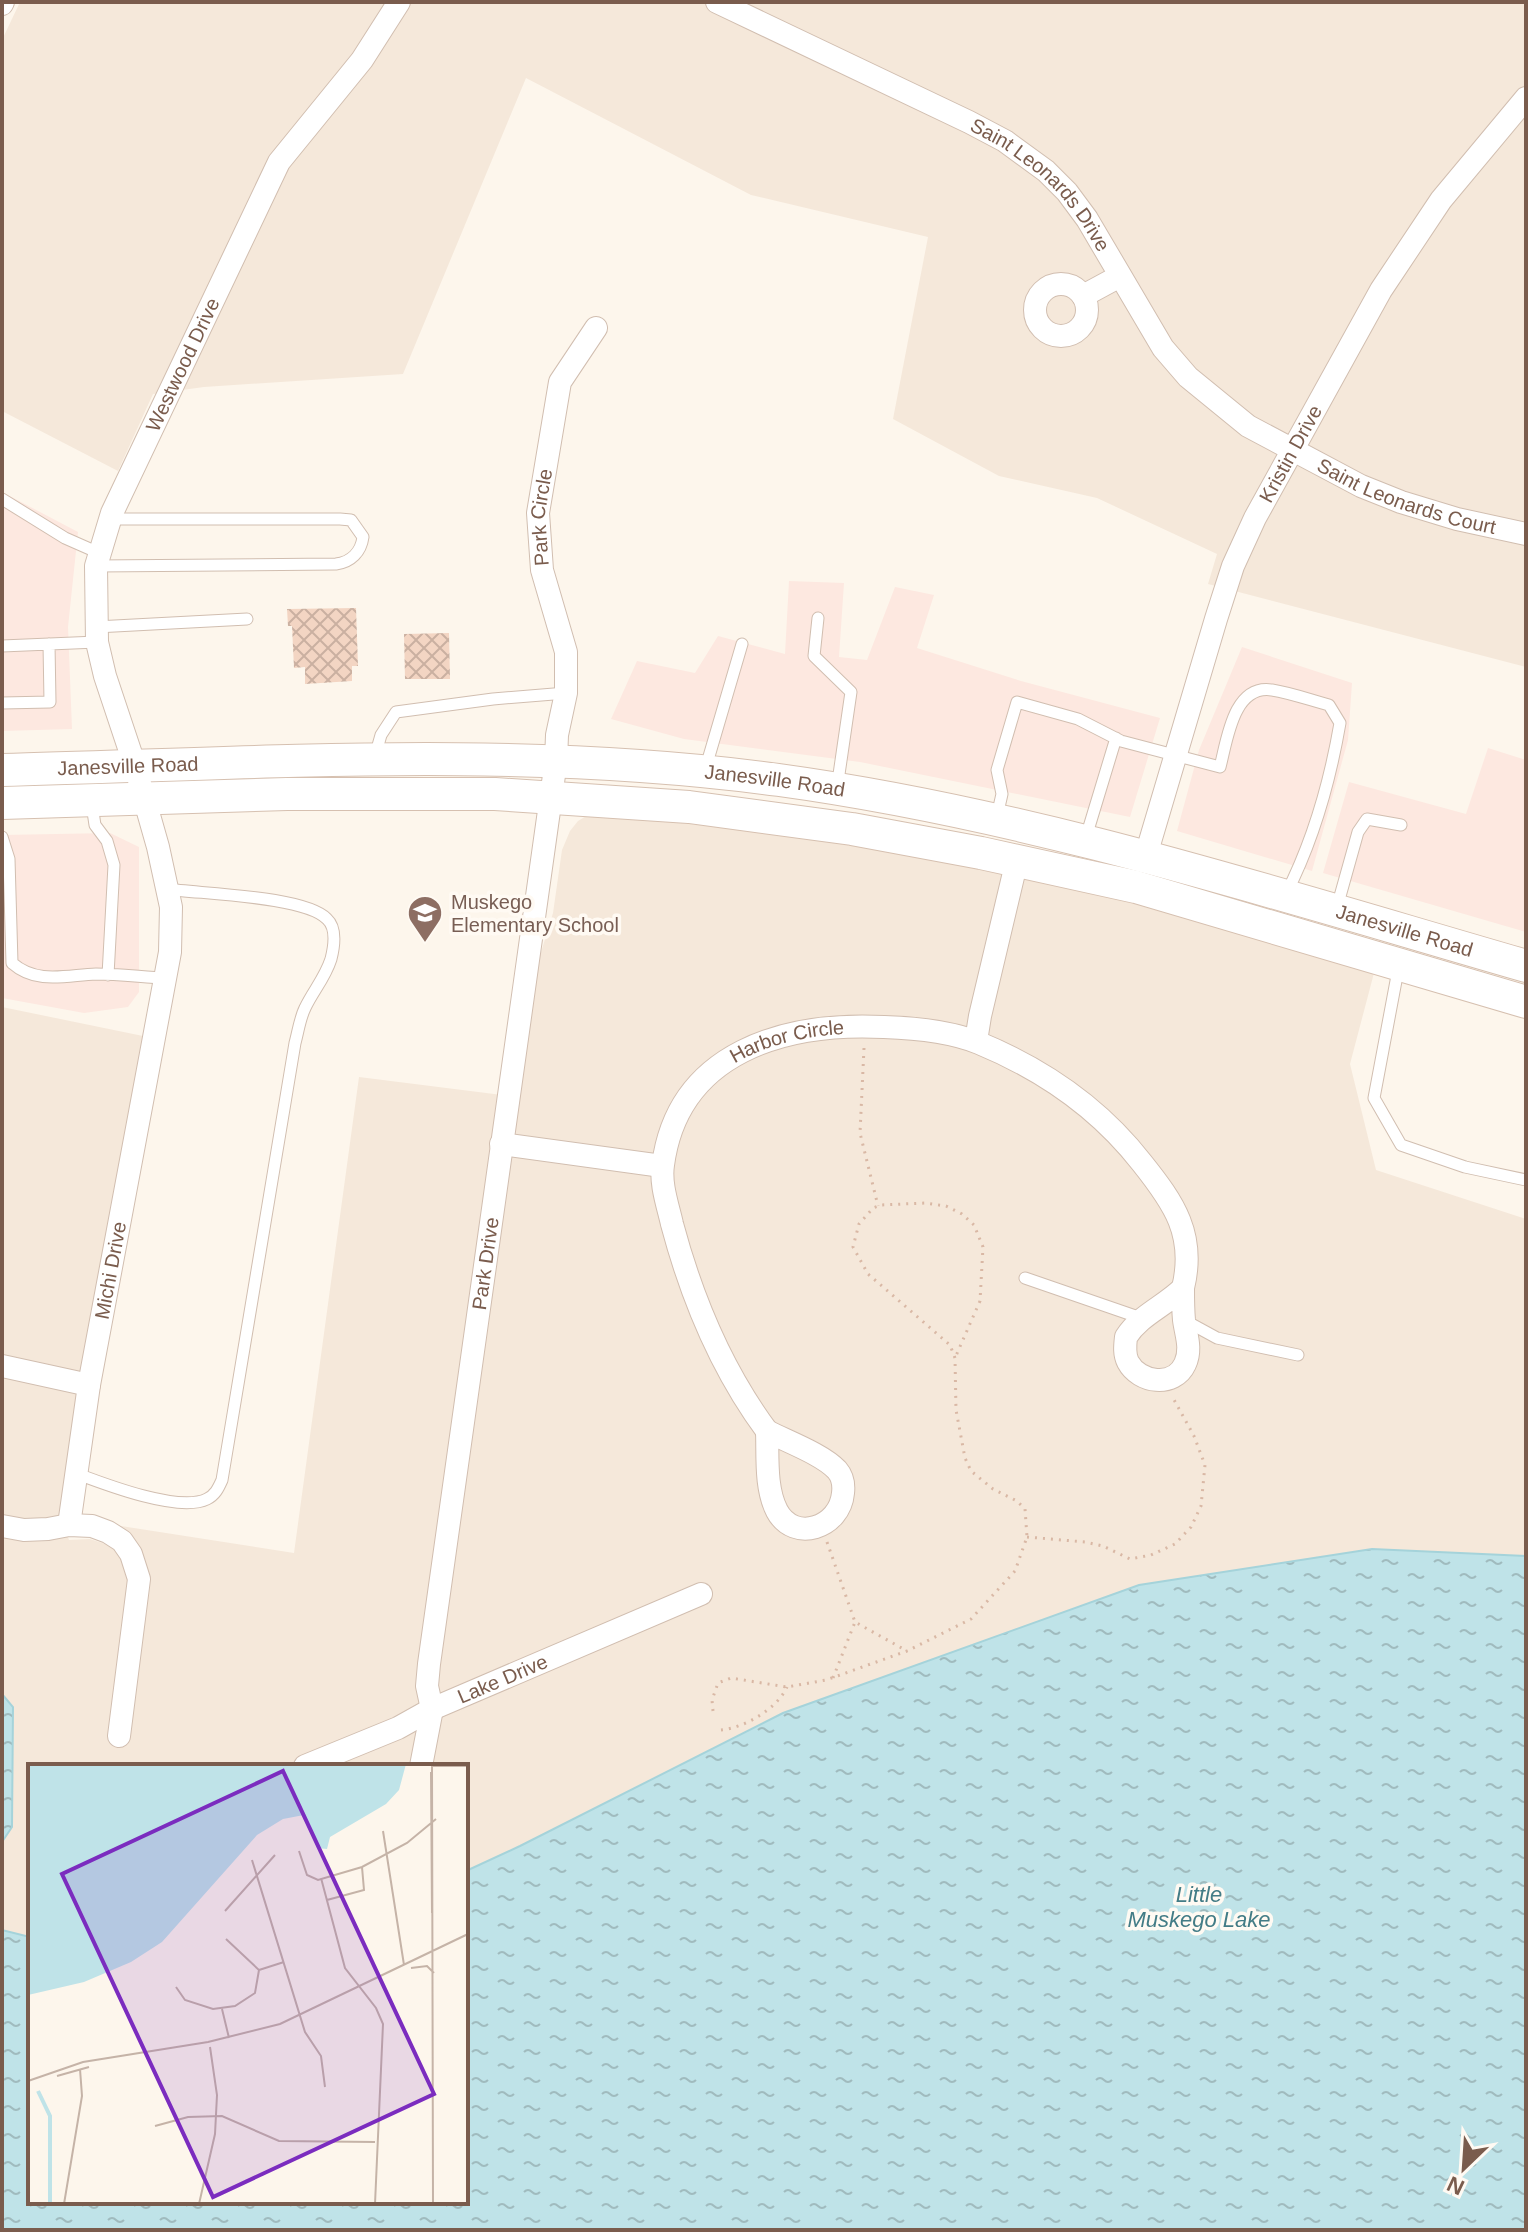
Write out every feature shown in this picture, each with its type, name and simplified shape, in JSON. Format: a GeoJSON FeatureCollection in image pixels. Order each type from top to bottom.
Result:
{"type":"FeatureCollection","features":[{"type":"Feature","properties":{"kind":"main road","name":"Janesville Road"},"geometry":{"type":"LineString","coordinates":[[2,770],[442,757],[556,761],[705,772],[837,789],[1146,855],[1526,966]]}},
{"type":"Feature","properties":{"kind":"main road","name":"Janesville Road"},"geometry":{"type":"LineString","coordinates":[[2,803],[287,794],[495,794],[689,807],[852,829],[1026,862],[1143,889],[1526,1002]]}},
{"type":"Feature","properties":{"kind":"main road"},"geometry":{"type":"LineString","coordinates":[[983,818],[1026,862],[1111,870],[1146,855],[1162,883],[1190,903]]}},
{"type":"Feature","properties":{"kind":"main road"},"geometry":{"type":"LineString","coordinates":[[1026,862],[1023,850],[1039,845],[1093,843]]}},
{"type":"Feature","properties":{"kind":"main road"},"geometry":{"type":"LineString","coordinates":[[1399,965],[1408,932]]}},
{"type":"Feature","properties":{"kind":"street","name":"Westwood Drive"},"geometry":{"type":"LineString","coordinates":[[135,766],[109,690],[96,634],[98,560],[110,519],[279,162],[362,60],[399,2]]}},
{"type":"Feature","properties":{"kind":"street","name":"Saint Leonards Drive"},"geometry":{"type":"LineString","coordinates":[[717,2],[1005,141],[1046,171],[1087,219],[1163,348],[1188,377],[1248,426],[1293,448]]}},
{"type":"Feature","properties":{"kind":"street","name":"Kristin Drive"},"geometry":{"type":"LineString","coordinates":[[1146,855],[1233,566],[1255,518],[1381,290],[1441,200],[1526,98]]}},
{"type":"Feature","properties":{"kind":"street"},"geometry":{"type":"LineString","coordinates":[[1083,296],[1120,276]]}},
{"type":"Feature","properties":{"kind":"street","name":"Park Circle"},"geometry":{"type":"LineString","coordinates":[[556,761],[557,735],[566,693],[566,652],[542,570],[538,513],[560,382],[596,328]]}},
{"type":"Feature","properties":{"kind":"street","name":"Saint Leonards Court"},"geometry":{"type":"LineString","coordinates":[[1293,448],[1361,486],[1401,502],[1457,519],[1526,534]]}},
{"type":"Feature","properties":{"kind":"street","name":"Park Drive"},"geometry":{"type":"LineString","coordinates":[[421,1764],[432,1709],[427,1686],[429,1664],[556,761]]}},
{"type":"Feature","properties":{"kind":"street","name":"Michi Drive"},"geometry":{"type":"LineString","coordinates":[[69,1525],[89,1385],[170,952],[171,922],[167,889],[135,766]]}},
{"type":"Feature","properties":{"kind":"street"},"geometry":{"type":"LineString","coordinates":[[976,1041],[980,1016],[1026,862]]}},
{"type":"Feature","properties":{"kind":"street","name":"Harbor Circle"},"geometry":{"type":"LineString","coordinates":[[822,1525],[837,1514],[842,1505],[844,1487],[837,1470],[767,1431],[747,1405],[705,1323],[684,1269],[665,1195],[662,1166],[674,1126],[687,1100],[703,1079],[752,1045],[777,1037],[865,1026],[927,1030],[976,1041],[1055,1082],[1107,1123],[1164,1190],[1177,1215],[1189,1258],[1183,1288],[1189,1345],[1186,1364],[1177,1375],[1164,1380]]}},
{"type":"Feature","properties":{"kind":"street"},"geometry":{"type":"LineString","coordinates":[[501,1144],[662,1166]]}},
{"type":"Feature","properties":{"kind":"street"},"geometry":{"type":"LineString","coordinates":[[1164,1380],[1133,1369],[1127,1360],[1126,1337],[1142,1318],[1169,1302],[1183,1288]]}},
{"type":"Feature","properties":{"kind":"street"},"geometry":{"type":"LineString","coordinates":[[2,1366],[89,1385]]}},
{"type":"Feature","properties":{"kind":"street"},"geometry":{"type":"LineString","coordinates":[[767,1431],[769,1484],[777,1511],[800,1527],[822,1525]]}},
{"type":"Feature","properties":{"kind":"street"},"geometry":{"type":"LineString","coordinates":[[2,1526],[24,1530],[92,1526],[122,1541],[136,1566],[138,1591],[119,1736]]}},
{"type":"Feature","properties":{"kind":"street","name":"Lake Drive"},"geometry":{"type":"LineString","coordinates":[[310,1764],[701,1594]]}},
{"type":"Feature","properties":{"kind":"lane"},"geometry":{"type":"LineString","coordinates":[[2,499],[98,560],[336,564],[346,563],[353,557],[363,537],[351,520],[340,519],[110,519]]}},
{"type":"Feature","properties":{"kind":"lane"},"geometry":{"type":"LineString","coordinates":[[818,618],[814,656],[851,692],[837,789]]}},
{"type":"Feature","properties":{"kind":"lane"},"geometry":{"type":"LineString","coordinates":[[2,646],[49,644],[96,634],[247,619]]}},
{"type":"Feature","properties":{"kind":"lane"},"geometry":{"type":"LineString","coordinates":[[2,703],[50,702],[49,644]]}},
{"type":"Feature","properties":{"kind":"lane"},"geometry":{"type":"LineString","coordinates":[[705,772],[742,644]]}},
{"type":"Feature","properties":{"kind":"lane"},"geometry":{"type":"LineString","coordinates":[[983,818],[1002,794],[997,770],[1017,702],[1078,719],[1116,738],[1175,757],[1220,767],[1235,711],[1249,695],[1269,689],[1329,705],[1340,723],[1334,755],[1303,860],[1285,896]]}},
{"type":"Feature","properties":{"kind":"lane"},"geometry":{"type":"LineString","coordinates":[[375,758],[381,735],[396,712],[566,693]]}},
{"type":"Feature","properties":{"kind":"lane"},"geometry":{"type":"LineString","coordinates":[[1093,843],[1116,738]]}},
{"type":"Feature","properties":{"kind":"lane"},"geometry":{"type":"LineString","coordinates":[[92,799],[95,825],[107,841],[114,865],[108,975]]}},
{"type":"Feature","properties":{"kind":"lane"},"geometry":{"type":"LineString","coordinates":[[2,803],[2,813]]}},
{"type":"Feature","properties":{"kind":"lane"},"geometry":{"type":"LineString","coordinates":[[1336,911],[1358,832],[1367,819],[1401,825]]}},
{"type":"Feature","properties":{"kind":"lane"},"geometry":{"type":"LineString","coordinates":[[2,837],[9,859],[12,963],[22,972],[55,979],[108,975],[166,978]]}},
{"type":"Feature","properties":{"kind":"lane"},"geometry":{"type":"LineString","coordinates":[[75,1473],[121,1491],[182,1503],[204,1501],[216,1493],[222,1480],[295,1043],[305,1008],[322,983],[331,958],[334,937],[330,921],[318,912],[292,903],[167,889]]}},
{"type":"Feature","properties":{"kind":"lane"},"geometry":{"type":"LineString","coordinates":[[1399,965],[1374,1098],[1401,1145],[1465,1167],[1526,1180]]}},
{"type":"Feature","properties":{"kind":"lane"},"geometry":{"type":"LineString","coordinates":[[1025,1278],[1142,1318]]}},
{"type":"Feature","properties":{"kind":"lane"},"geometry":{"type":"LineString","coordinates":[[1184,1319],[1217,1338],[1298,1355]]}},
{"type":"Feature","properties":{"kind":"path"},"geometry":{"type":"LineString","coordinates":[[865,1026],[860,1133],[878,1206]]}},
{"type":"Feature","properties":{"kind":"path"},"geometry":{"type":"LineString","coordinates":[[713,1711],[712,1700],[718,1683],[731,1678],[787,1687],[833,1678],[907,1651],[971,1619],[1015,1571],[1027,1537],[1025,1509],[977,1477],[965,1458],[956,1410],[955,1358],[950,1345],[868,1274],[853,1247],[859,1224],[878,1206],[902,1202],[946,1206],[974,1225],[983,1247],[980,1301],[955,1358]]}},
{"type":"Feature","properties":{"kind":"path"},"geometry":{"type":"LineString","coordinates":[[1027,1537],[1085,1542],[1103,1546],[1130,1559],[1151,1555],[1175,1544],[1191,1527],[1201,1506],[1205,1465],[1194,1436],[1164,1380]]}},
{"type":"Feature","properties":{"kind":"path"},"geometry":{"type":"LineString","coordinates":[[822,1525],[855,1622],[833,1678]]}},
{"type":"Feature","properties":{"kind":"path"},"geometry":{"type":"LineString","coordinates":[[855,1622],[907,1651]]}},
{"type":"Feature","properties":{"kind":"path"},"geometry":{"type":"LineString","coordinates":[[721,1730],[736,1729],[766,1710],[783,1698],[787,1687]]}},
{"type":"Feature","properties":{"kind":"shaded area"},"geometry":{"type":"Polygon","coordinates":[[[20,2],[1526,2],[1526,667],[1208,584],[1217,554],[1097,498],[999,476],[893,419],[928,237],[751,195],[526,78],[403,374],[204,387],[153,394],[118,471],[2,411],[2,40],[20,2]]]}},
{"type":"Feature","properties":{"kind":"shaded area"},"geometry":{"type":"Polygon","coordinates":[[[2,492],[78,532],[68,627],[72,729],[2,731],[2,492]]]}},
{"type":"Feature","properties":{"kind":"shaded area"},"geometry":{"type":"Polygon","coordinates":[[[789,581],[844,583],[839,657],[867,660],[895,587],[934,595],[917,648],[1021,681],[1160,718],[1130,817],[860,762],[684,739],[611,719],[637,661],[695,673],[718,636],[785,654],[789,581]]]}},
{"type":"Feature","properties":{"kind":"shaded area"},"geometry":{"type":"Polygon","coordinates":[[[1242,647],[1352,683],[1348,740],[1312,871],[1177,831],[1199,750],[1242,647]]]}},
{"type":"Feature","properties":{"kind":"shaded area"},"geometry":{"type":"Polygon","coordinates":[[[1488,748],[1526,760],[1526,932],[1323,873],[1349,782],[1466,814],[1488,748]]]}},
{"type":"Feature","properties":{"kind":"shaded area"},"geometry":{"type":"Polygon","coordinates":[[[588,815],[773,833],[965,864],[1111,897],[1374,973],[1350,1064],[1376,1170],[1526,1219],[1526,1556],[1372,1549],[1139,1585],[783,1713],[468,1870],[468,1764],[28,1764],[28,1936],[2,1930],[2,1842],[12,1827],[13,1707],[2,1694],[2,1007],[143,1036],[62,1495],[61,1515],[69,1540],[90,1539],[108,1545],[121,1526],[294,1553],[359,1077],[518,1097],[535,972],[553,913],[562,850],[570,831],[588,815]]]}},
{"type":"Feature","properties":{"kind":"shaded area"},"geometry":{"type":"Polygon","coordinates":[[[110,833],[139,847],[139,992],[128,1007],[84,1013],[2,998],[2,835],[110,833]]]}},
{"type":"Feature","properties":{"kind":"water","name":"Little Muskego Lake"},"geometry":{"type":"Polygon","coordinates":[[[1372,1549],[1526,1556],[1526,2230],[2,2230],[2,1930],[28,1936],[28,2204],[468,2204],[468,1870],[783,1713],[1139,1585],[1372,1549]]]}},
{"type":"Feature","properties":{"kind":"water"},"geometry":{"type":"Polygon","coordinates":[[[2,1694],[13,1707],[12,1827],[2,1842],[2,1694]]]}},
{"type":"Feature","properties":{"kind":"building"},"geometry":{"type":"Polygon","coordinates":[[[356,608],[358,666],[352,666],[352,681],[305,684],[305,667],[294,668],[292,626],[288,626],[287,609],[356,608]]]}},
{"type":"Feature","properties":{"kind":"building"},"geometry":{"type":"Polygon","coordinates":[[[449,633],[450,679],[405,679],[404,634],[449,633]]]}},
{"type":"Feature","properties":{"kind":"place","name":"Muskego Elementary School"},"geometry":{"type":"Point","coordinates":[425,944]}}]}
